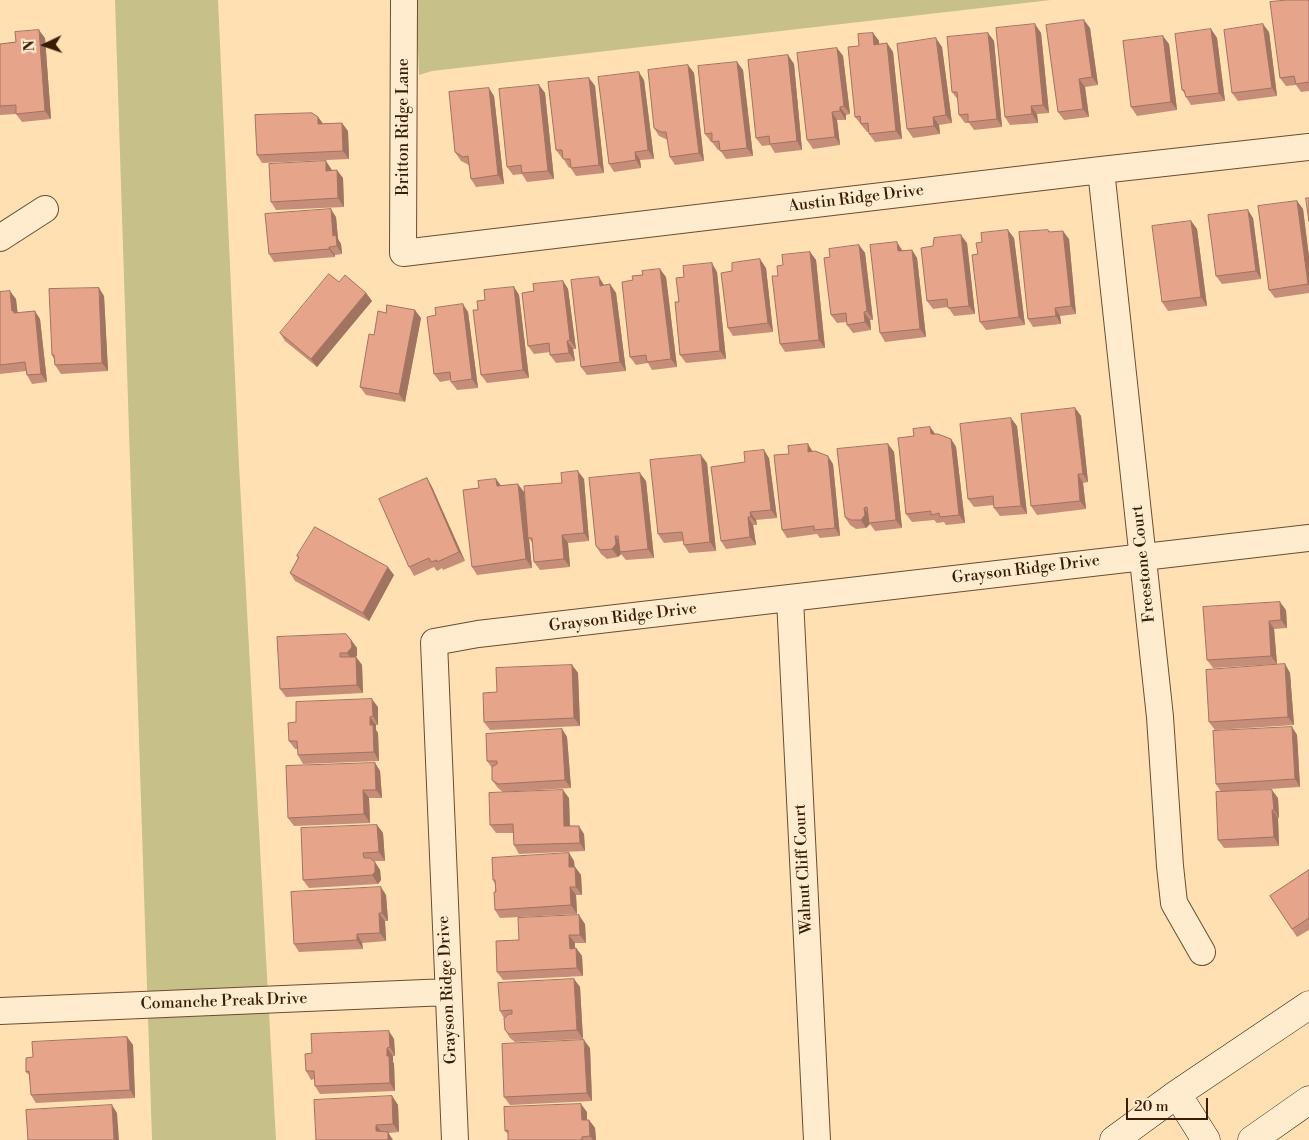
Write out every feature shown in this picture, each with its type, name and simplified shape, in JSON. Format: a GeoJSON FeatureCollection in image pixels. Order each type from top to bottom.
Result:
{"type":"FeatureCollection","features":[{"type":"Feature","properties":{"kind":"main road"},"geometry":{"type":"LineString","coordinates":[[1114,1140],[1177,1094],[1309,1005]]}},
{"type":"Feature","properties":{"kind":"main road"},"geometry":{"type":"LineString","coordinates":[[1177,1094],[1206,1140]]}},
{"type":"Feature","properties":{"kind":"main road"},"geometry":{"type":"LineString","coordinates":[[1252,1140],[1309,1100]]}},
{"type":"Feature","properties":{"kind":"street","name":"Britton Ridge Lane"},"geometry":{"type":"LineString","coordinates":[[403,253],[404,0]]}},
{"type":"Feature","properties":{"kind":"street","name":"Austin Ridge Drive"},"geometry":{"type":"LineString","coordinates":[[403,253],[1309,147]]}},
{"type":"Feature","properties":{"kind":"street","name":"Freestone Court"},"geometry":{"type":"LineString","coordinates":[[1101,170],[1160,718],[1174,903],[1202,952]]}},
{"type":"Feature","properties":{"kind":"street"},"geometry":{"type":"LineString","coordinates":[[0,238],[45,209]]}},
{"type":"Feature","properties":{"kind":"street","name":"Grayson Ridge Drive"},"geometry":{"type":"LineString","coordinates":[[455,1140],[434,642],[478,634],[1309,538]]}},
{"type":"Feature","properties":{"kind":"street","name":"Walnut Cliff Court"},"geometry":{"type":"LineString","coordinates":[[790,599],[817,1140]]}},
{"type":"Feature","properties":{"kind":"street","name":"Comanche Preak Drive"},"geometry":{"type":"LineString","coordinates":[[0,1011],[448,992]]}},
{"type":"Feature","properties":{"kind":"shaded area"},"geometry":{"type":"Polygon","coordinates":[[[115,0],[218,0],[239,465],[276,1140],[152,1140],[115,0]]]}},
{"type":"Feature","properties":{"kind":"shaded area"},"geometry":{"type":"Polygon","coordinates":[[[416,0],[1051,0],[432,71],[419,75],[416,0]]]}},
{"type":"Feature","properties":{"kind":"building"},"geometry":{"type":"Polygon","coordinates":[[[1309,0],[1309,82],[1296,84],[1294,76],[1280,78],[1270,2],[1309,0]]]}},
{"type":"Feature","properties":{"kind":"building"},"geometry":{"type":"Polygon","coordinates":[[[1084,20],[1092,77],[1079,79],[1083,109],[1058,112],[1046,25],[1084,20]]]}},
{"type":"Feature","properties":{"kind":"building"},"geometry":{"type":"Polygon","coordinates":[[[1035,24],[1043,105],[1031,106],[1032,114],[1005,117],[996,28],[1035,24]]]}},
{"type":"Feature","properties":{"kind":"building"},"geometry":{"type":"Polygon","coordinates":[[[1263,24],[1272,88],[1232,93],[1224,30],[1263,24]]]}},
{"type":"Feature","properties":{"kind":"building"},"geometry":{"type":"Polygon","coordinates":[[[1211,29],[1219,93],[1186,97],[1184,90],[1182,90],[1175,34],[1211,29]]]}},
{"type":"Feature","properties":{"kind":"building"},"geometry":{"type":"Polygon","coordinates":[[[39,30],[45,111],[16,114],[16,105],[0,106],[0,44],[16,42],[15,32],[39,30]]]}},
{"type":"Feature","properties":{"kind":"building"},"geometry":{"type":"Polygon","coordinates":[[[873,33],[874,45],[887,43],[896,131],[869,134],[868,123],[861,124],[860,116],[855,117],[848,47],[859,46],[858,34],[873,33]]]}},
{"type":"Feature","properties":{"kind":"building"},"geometry":{"type":"Polygon","coordinates":[[[988,33],[997,119],[968,122],[968,114],[959,115],[957,92],[952,92],[947,37],[988,33]]]}},
{"type":"Feature","properties":{"kind":"building"},"geometry":{"type":"Polygon","coordinates":[[[1163,36],[1171,102],[1131,107],[1123,41],[1163,36]]]}},
{"type":"Feature","properties":{"kind":"building"},"geometry":{"type":"Polygon","coordinates":[[[936,38],[946,115],[933,117],[934,126],[907,129],[897,44],[936,38]]]}},
{"type":"Feature","properties":{"kind":"building"},"geometry":{"type":"Polygon","coordinates":[[[837,48],[844,106],[840,107],[840,111],[832,112],[835,137],[807,140],[797,53],[837,48]]]}},
{"type":"Feature","properties":{"kind":"building"},"geometry":{"type":"Polygon","coordinates":[[[788,55],[797,141],[770,144],[769,136],[756,138],[748,60],[788,55]]]}},
{"type":"Feature","properties":{"kind":"building"},"geometry":{"type":"Polygon","coordinates":[[[737,62],[747,148],[720,151],[719,141],[712,142],[712,133],[705,134],[698,66],[737,62]]]}},
{"type":"Feature","properties":{"kind":"building"},"geometry":{"type":"Polygon","coordinates":[[[688,65],[699,153],[670,157],[666,132],[661,132],[654,128],[648,70],[688,65]]]}},
{"type":"Feature","properties":{"kind":"building"},"geometry":{"type":"Polygon","coordinates":[[[639,72],[648,150],[635,152],[636,160],[609,164],[598,77],[639,72]]]}},
{"type":"Feature","properties":{"kind":"building"},"geometry":{"type":"Polygon","coordinates":[[[589,78],[599,165],[571,168],[570,159],[563,159],[562,150],[556,150],[548,82],[589,78]]]}},
{"type":"Feature","properties":{"kind":"building"},"geometry":{"type":"Polygon","coordinates":[[[539,85],[548,171],[522,173],[521,165],[507,167],[499,89],[539,85]]]}},
{"type":"Feature","properties":{"kind":"building"},"geometry":{"type":"Polygon","coordinates":[[[489,88],[498,175],[471,179],[468,156],[463,157],[455,152],[449,92],[489,88]]]}},
{"type":"Feature","properties":{"kind":"building"},"geometry":{"type":"Polygon","coordinates":[[[312,113],[318,117],[318,124],[342,123],[343,151],[257,155],[255,115],[312,113]]]}},
{"type":"Feature","properties":{"kind":"building"},"geometry":{"type":"Polygon","coordinates":[[[326,161],[326,171],[337,170],[338,198],[271,202],[269,164],[326,161]]]}},
{"type":"Feature","properties":{"kind":"building"},"geometry":{"type":"Polygon","coordinates":[[[1306,198],[1309,198],[1309,221],[1306,198]]]}},
{"type":"Feature","properties":{"kind":"building"},"geometry":{"type":"Polygon","coordinates":[[[1297,201],[1308,284],[1269,290],[1258,206],[1297,201]]]}},
{"type":"Feature","properties":{"kind":"building"},"geometry":{"type":"Polygon","coordinates":[[[331,209],[333,236],[336,235],[337,246],[329,247],[329,249],[269,254],[265,214],[331,209]]]}},
{"type":"Feature","properties":{"kind":"building"},"geometry":{"type":"Polygon","coordinates":[[[1248,210],[1256,271],[1216,276],[1208,215],[1248,210]]]}},
{"type":"Feature","properties":{"kind":"building"},"geometry":{"type":"Polygon","coordinates":[[[1191,221],[1201,297],[1162,302],[1152,226],[1191,221]]]}},
{"type":"Feature","properties":{"kind":"building"},"geometry":{"type":"Polygon","coordinates":[[[1008,230],[1019,317],[980,322],[972,255],[978,254],[976,243],[982,242],[981,233],[1008,230]]]}},
{"type":"Feature","properties":{"kind":"building"},"geometry":{"type":"Polygon","coordinates":[[[1048,230],[1049,232],[1063,231],[1071,306],[1055,308],[1056,316],[1028,319],[1019,232],[1048,230]]]}},
{"type":"Feature","properties":{"kind":"building"},"geometry":{"type":"Polygon","coordinates":[[[961,235],[969,306],[948,308],[947,299],[927,301],[921,248],[933,246],[934,238],[961,235]]]}},
{"type":"Feature","properties":{"kind":"building"},"geometry":{"type":"Polygon","coordinates":[[[897,242],[898,251],[912,250],[920,329],[880,333],[870,245],[897,242]]]}},
{"type":"Feature","properties":{"kind":"building"},"geometry":{"type":"Polygon","coordinates":[[[859,245],[867,311],[864,312],[865,322],[847,325],[846,313],[831,315],[824,258],[830,257],[829,249],[859,245]]]}},
{"type":"Feature","properties":{"kind":"building"},"geometry":{"type":"Polygon","coordinates":[[[810,252],[819,340],[780,344],[772,276],[778,276],[777,266],[783,265],[782,255],[810,252]]]}},
{"type":"Feature","properties":{"kind":"building"},"geometry":{"type":"Polygon","coordinates":[[[760,259],[768,323],[728,328],[721,273],[732,271],[732,263],[760,259]]]}},
{"type":"Feature","properties":{"kind":"building"},"geometry":{"type":"Polygon","coordinates":[[[712,263],[720,351],[680,355],[675,302],[679,302],[676,278],[684,277],[683,266],[712,263]]]}},
{"type":"Feature","properties":{"kind":"building"},"geometry":{"type":"Polygon","coordinates":[[[660,269],[671,359],[647,362],[646,355],[630,357],[622,282],[633,280],[632,276],[643,275],[642,271],[660,269]]]}},
{"type":"Feature","properties":{"kind":"building"},"geometry":{"type":"Polygon","coordinates":[[[329,274],[339,282],[345,275],[366,293],[311,359],[280,333],[329,274]]]}},
{"type":"Feature","properties":{"kind":"building"},"geometry":{"type":"Polygon","coordinates":[[[599,277],[600,286],[610,284],[620,362],[581,367],[571,280],[599,277]]]}},
{"type":"Feature","properties":{"kind":"building"},"geometry":{"type":"Polygon","coordinates":[[[563,281],[570,340],[567,341],[569,353],[550,355],[549,343],[528,346],[522,293],[534,291],[533,284],[563,281]]]}},
{"type":"Feature","properties":{"kind":"building"},"geometry":{"type":"Polygon","coordinates":[[[514,287],[523,370],[481,375],[473,310],[478,310],[477,301],[485,300],[484,290],[514,287]]]}},
{"type":"Feature","properties":{"kind":"building"},"geometry":{"type":"Polygon","coordinates":[[[99,288],[102,363],[55,365],[54,355],[52,355],[49,289],[99,288]]]}},
{"type":"Feature","properties":{"kind":"building"},"geometry":{"type":"Polygon","coordinates":[[[10,291],[12,311],[14,313],[35,311],[41,374],[27,375],[25,362],[0,365],[0,292],[10,291]]]}},
{"type":"Feature","properties":{"kind":"building"},"geometry":{"type":"Polygon","coordinates":[[[463,304],[472,379],[451,382],[450,372],[434,374],[427,317],[436,315],[435,308],[463,304]]]}},
{"type":"Feature","properties":{"kind":"building"},"geometry":{"type":"Polygon","coordinates":[[[387,305],[415,310],[399,394],[360,387],[369,334],[374,335],[378,311],[386,313],[387,305]]]}},
{"type":"Feature","properties":{"kind":"building"},"geometry":{"type":"Polygon","coordinates":[[[1075,408],[1083,474],[1078,474],[1080,501],[1031,506],[1021,414],[1075,408]]]}},
{"type":"Feature","properties":{"kind":"building"},"geometry":{"type":"Polygon","coordinates":[[[1011,418],[1021,506],[994,508],[993,496],[968,499],[960,424],[1011,418]]]}},
{"type":"Feature","properties":{"kind":"building"},"geometry":{"type":"Polygon","coordinates":[[[930,427],[931,434],[938,434],[951,439],[959,515],[940,517],[939,513],[931,515],[931,511],[906,514],[898,438],[914,436],[913,429],[930,427]]]}},
{"type":"Feature","properties":{"kind":"building"},"geometry":{"type":"Polygon","coordinates":[[[808,444],[808,452],[815,451],[828,456],[835,528],[814,530],[814,526],[782,530],[774,455],[789,454],[788,446],[808,444]]]}},
{"type":"Feature","properties":{"kind":"building"},"geometry":{"type":"Polygon","coordinates":[[[888,444],[896,520],[869,523],[867,507],[864,508],[865,515],[861,520],[851,520],[845,517],[837,449],[888,444]]]}},
{"type":"Feature","properties":{"kind":"building"},"geometry":{"type":"Polygon","coordinates":[[[764,450],[771,510],[750,512],[751,517],[748,517],[750,537],[721,541],[711,467],[745,462],[744,452],[764,450]]]}},
{"type":"Feature","properties":{"kind":"building"},"geometry":{"type":"Polygon","coordinates":[[[701,455],[710,542],[684,545],[682,532],[658,534],[650,460],[701,455]]]}},
{"type":"Feature","properties":{"kind":"building"},"geometry":{"type":"Polygon","coordinates":[[[578,471],[584,533],[562,535],[564,559],[534,562],[532,538],[528,538],[524,486],[562,483],[561,473],[578,471]]]}},
{"type":"Feature","properties":{"kind":"building"},"geometry":{"type":"Polygon","coordinates":[[[640,473],[648,549],[620,552],[618,536],[615,536],[616,544],[612,549],[601,550],[596,546],[589,478],[640,473]]]}},
{"type":"Feature","properties":{"kind":"building"},"geometry":{"type":"Polygon","coordinates":[[[427,478],[459,552],[437,562],[437,560],[431,562],[429,558],[409,567],[379,499],[427,478]]]}},
{"type":"Feature","properties":{"kind":"building"},"geometry":{"type":"Polygon","coordinates":[[[496,479],[497,486],[518,484],[526,559],[472,567],[463,490],[479,488],[478,481],[496,479]]]}},
{"type":"Feature","properties":{"kind":"building"},"geometry":{"type":"Polygon","coordinates":[[[315,527],[388,567],[363,613],[290,573],[299,557],[297,556],[315,527]]]}},
{"type":"Feature","properties":{"kind":"building"},"geometry":{"type":"Polygon","coordinates":[[[1280,602],[1281,620],[1269,621],[1271,656],[1207,660],[1203,607],[1280,602]]]}},
{"type":"Feature","properties":{"kind":"building"},"geometry":{"type":"Polygon","coordinates":[[[346,634],[351,640],[352,647],[347,653],[340,653],[340,657],[356,657],[357,685],[280,689],[277,637],[346,634]]]}},
{"type":"Feature","properties":{"kind":"building"},"geometry":{"type":"Polygon","coordinates":[[[1285,664],[1288,717],[1209,722],[1206,670],[1285,664]]]}},
{"type":"Feature","properties":{"kind":"building"},"geometry":{"type":"Polygon","coordinates":[[[572,665],[574,718],[484,722],[483,693],[497,692],[496,668],[572,665]]]}},
{"type":"Feature","properties":{"kind":"building"},"geometry":{"type":"Polygon","coordinates":[[[372,699],[373,716],[370,717],[370,725],[373,725],[374,752],[298,755],[297,741],[289,741],[288,723],[296,722],[296,702],[372,699]]]}},
{"type":"Feature","properties":{"kind":"building"},"geometry":{"type":"Polygon","coordinates":[[[1292,727],[1295,779],[1216,784],[1213,731],[1292,727]]]}},
{"type":"Feature","properties":{"kind":"building"},"geometry":{"type":"Polygon","coordinates":[[[562,729],[565,780],[498,784],[492,780],[492,767],[497,764],[497,761],[487,761],[486,734],[562,729]]]}},
{"type":"Feature","properties":{"kind":"building"},"geometry":{"type":"Polygon","coordinates":[[[375,763],[376,790],[363,790],[364,814],[288,818],[286,766],[375,763]]]}},
{"type":"Feature","properties":{"kind":"building"},"geometry":{"type":"Polygon","coordinates":[[[563,790],[564,826],[579,826],[580,843],[514,845],[513,824],[490,825],[489,793],[563,790]]]}},
{"type":"Feature","properties":{"kind":"building"},"geometry":{"type":"Polygon","coordinates":[[[1272,790],[1274,837],[1218,840],[1216,792],[1272,790]]]}},
{"type":"Feature","properties":{"kind":"building"},"geometry":{"type":"Polygon","coordinates":[[[377,825],[379,852],[363,853],[364,858],[370,858],[375,862],[375,872],[372,875],[303,880],[301,828],[377,825]]]}},
{"type":"Feature","properties":{"kind":"building"},"geometry":{"type":"Polygon","coordinates":[[[569,853],[569,867],[575,867],[576,887],[570,887],[571,905],[495,910],[494,892],[496,892],[495,880],[493,880],[492,858],[569,853]]]}},
{"type":"Feature","properties":{"kind":"building"},"geometry":{"type":"Polygon","coordinates":[[[1309,870],[1309,918],[1292,929],[1270,896],[1309,870]]]}},
{"type":"Feature","properties":{"kind":"building"},"geometry":{"type":"Polygon","coordinates":[[[381,887],[382,913],[379,913],[380,933],[357,934],[357,940],[294,944],[291,892],[381,887]]]}},
{"type":"Feature","properties":{"kind":"building"},"geometry":{"type":"Polygon","coordinates":[[[579,915],[580,935],[569,935],[570,949],[576,948],[577,968],[497,972],[496,941],[519,940],[518,918],[579,915]]]}},
{"type":"Feature","properties":{"kind":"building"},"geometry":{"type":"Polygon","coordinates":[[[574,979],[577,1030],[509,1034],[505,1030],[504,1018],[512,1014],[512,1010],[500,1011],[498,983],[574,979]]]}},
{"type":"Feature","properties":{"kind":"building"},"geometry":{"type":"Polygon","coordinates":[[[389,1031],[390,1047],[387,1048],[387,1056],[389,1056],[390,1083],[315,1086],[314,1071],[306,1071],[305,1054],[312,1053],[311,1034],[389,1031]]]}},
{"type":"Feature","properties":{"kind":"building"},"geometry":{"type":"Polygon","coordinates":[[[127,1037],[130,1090],[31,1095],[29,1071],[26,1072],[26,1058],[33,1057],[32,1042],[127,1037]]]}},
{"type":"Feature","properties":{"kind":"building"},"geometry":{"type":"Polygon","coordinates":[[[584,1040],[587,1093],[504,1097],[502,1044],[584,1040]]]}},
{"type":"Feature","properties":{"kind":"building"},"geometry":{"type":"Polygon","coordinates":[[[392,1096],[393,1124],[376,1125],[376,1131],[388,1132],[388,1140],[316,1140],[314,1100],[392,1096]]]}},
{"type":"Feature","properties":{"kind":"building"},"geometry":{"type":"Polygon","coordinates":[[[581,1104],[582,1120],[589,1120],[590,1136],[582,1137],[582,1140],[508,1140],[508,1130],[505,1131],[504,1107],[581,1104]]]}},
{"type":"Feature","properties":{"kind":"building"},"geometry":{"type":"Polygon","coordinates":[[[112,1105],[114,1140],[28,1140],[26,1110],[112,1105]]]}}]}
